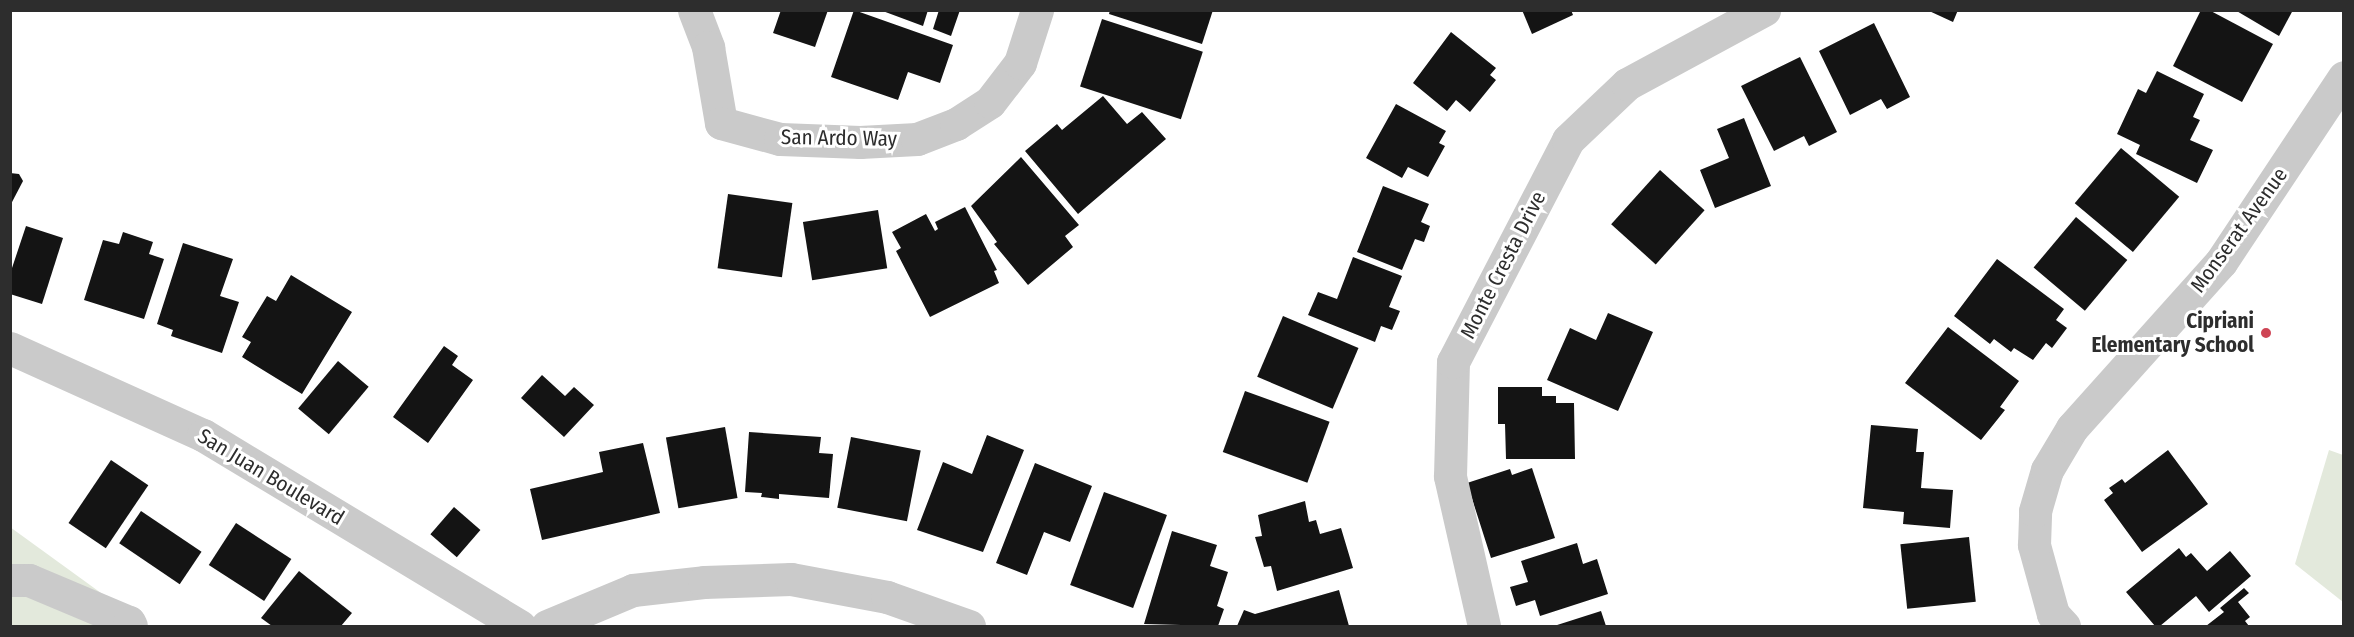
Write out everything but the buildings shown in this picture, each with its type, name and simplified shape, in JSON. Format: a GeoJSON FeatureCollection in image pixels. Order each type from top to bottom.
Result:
{"type":"FeatureCollection","features":[{"type":"Feature","properties":{"kind":"street","name":"San Ardo Way"},"geometry":{"type":"LineString","coordinates":[[694,10],[708,47],[721,123],[780,139],[860,142],[917,139],[956,124],[990,102],[1020,63],[1036,10]]}},
{"type":"Feature","properties":{"kind":"street","name":"Monte Cresta Drive"},"geometry":{"type":"LineString","coordinates":[[1484,627],[1450,476],[1454,362],[1568,141],[1627,84],[1764,10]]}},
{"type":"Feature","properties":{"kind":"street","name":"Monserat Avenue"},"geometry":{"type":"LineString","coordinates":[[2064,627],[2053,614],[2034,545],[2035,511],[2047,470],[2072,428],[2221,262],[2343,77]]}},
{"type":"Feature","properties":{"kind":"street","name":"San Juan Boulevard"},"geometry":{"type":"LineString","coordinates":[[10,348],[203,435],[520,627]]}},
{"type":"Feature","properties":{"kind":"street"},"geometry":{"type":"LineString","coordinates":[[547,627],[633,590],[704,582],[791,579],[887,597],[969,627]]}},
{"type":"Feature","properties":{"kind":"street"},"geometry":{"type":"LineString","coordinates":[[10,580],[29,580],[129,622],[131,627]]}},
{"type":"Feature","properties":{"kind":"shaded area"},"geometry":{"type":"Polygon","coordinates":[[[2329,450],[2343,455],[2343,602],[2295,564],[2329,450]]]}},
{"type":"Feature","properties":{"kind":"shaded area"},"geometry":{"type":"Polygon","coordinates":[[[10,527],[130,614],[144,626],[11,626],[10,527]]]}},
{"type":"Feature","properties":{"kind":"place","name":"Cipriani Elementary School"},"geometry":{"type":"Point","coordinates":[2266,333]}}]}
